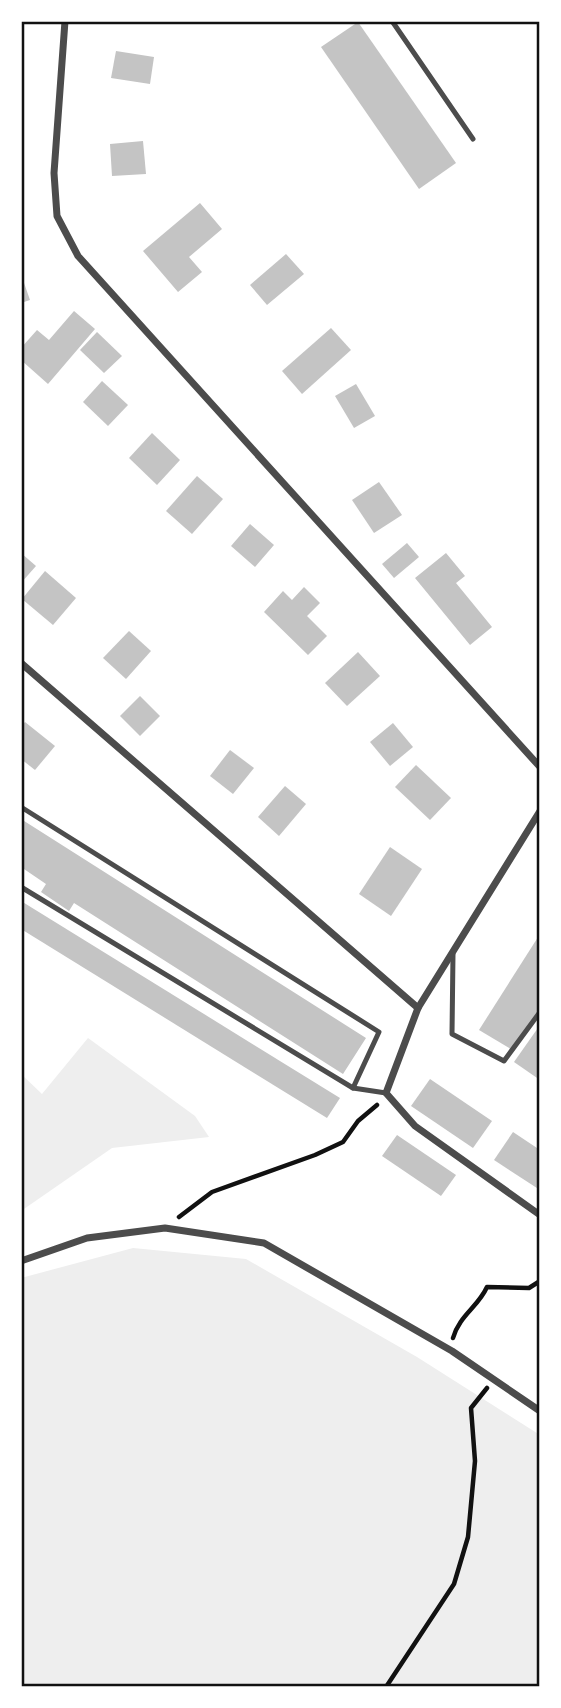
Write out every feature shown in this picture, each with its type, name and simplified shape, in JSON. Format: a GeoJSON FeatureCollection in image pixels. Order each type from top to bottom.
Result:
{"type":"FeatureCollection","features":[{"type":"Feature","properties":{"kind":"street"},"geometry":{"type":"LineString","coordinates":[[65,21],[54,173],[57,216],[78,256],[540,767]]}},
{"type":"Feature","properties":{"kind":"street"},"geometry":{"type":"LineString","coordinates":[[21,663],[418,1008]]}},
{"type":"Feature","properties":{"kind":"street"},"geometry":{"type":"LineString","coordinates":[[540,811],[418,1008],[386,1093],[415,1126],[540,1215]]}},
{"type":"Feature","properties":{"kind":"street"},"geometry":{"type":"LineString","coordinates":[[21,1261],[87,1238],[165,1228],[264,1243],[452,1351],[540,1411]]}},
{"type":"Feature","properties":{"kind":"lane"},"geometry":{"type":"LineString","coordinates":[[392,21],[472,139]]}},
{"type":"Feature","properties":{"kind":"lane"},"geometry":{"type":"LineString","coordinates":[[21,807],[379,1032],[354,1088]]}},
{"type":"Feature","properties":{"kind":"lane"},"geometry":{"type":"LineString","coordinates":[[21,887],[354,1088],[386,1093]]}},
{"type":"Feature","properties":{"kind":"lane"},"geometry":{"type":"LineString","coordinates":[[453,954],[452,1034],[504,1061],[540,1012]]}},
{"type":"Feature","properties":{"kind":"path"},"geometry":{"type":"LineString","coordinates":[[165,1228],[212,1192],[315,1155],[343,1142],[386,1093]]}},
{"type":"Feature","properties":{"kind":"path"},"geometry":{"type":"LineString","coordinates":[[452,1351],[453,1335],[463,1316],[481,1300],[486,1287],[528,1287],[540,1281]]}},
{"type":"Feature","properties":{"kind":"path"},"geometry":{"type":"LineString","coordinates":[[386,1687],[453,1584],[468,1537],[475,1461],[471,1408],[494,1379]]}},
{"type":"Feature","properties":{"kind":"shaded area"},"geometry":{"type":"Polygon","coordinates":[[[88,1038],[195,1116],[209,1137],[112,1148],[21,1211],[21,1074],[42,1094],[88,1038]]]}},
{"type":"Feature","properties":{"kind":"shaded area"},"geometry":{"type":"Polygon","coordinates":[[[133,1248],[246,1259],[417,1357],[540,1435],[540,1687],[21,1687],[21,1278],[133,1248]]]}},
{"type":"Feature","properties":{"kind":"building"},"geometry":{"type":"Polygon","coordinates":[[[358,22],[456,163],[419,189],[321,47],[358,22]]]}},
{"type":"Feature","properties":{"kind":"building"},"geometry":{"type":"Polygon","coordinates":[[[116,51],[154,57],[150,84],[111,78],[116,51]]]}},
{"type":"Feature","properties":{"kind":"building"},"geometry":{"type":"Polygon","coordinates":[[[143,141],[146,174],[112,176],[110,144],[143,141]]]}},
{"type":"Feature","properties":{"kind":"building"},"geometry":{"type":"Polygon","coordinates":[[[200,203],[222,229],[189,257],[202,272],[178,292],[143,251],[200,203]]]}},
{"type":"Feature","properties":{"kind":"building"},"geometry":{"type":"Polygon","coordinates":[[[286,254],[304,274],[267,305],[250,285],[286,254]]]}},
{"type":"Feature","properties":{"kind":"building"},"geometry":{"type":"Polygon","coordinates":[[[23,280],[30,300],[21,303],[21,281],[23,280]]]}},
{"type":"Feature","properties":{"kind":"building"},"geometry":{"type":"Polygon","coordinates":[[[74,311],[95,329],[48,384],[21,360],[21,348],[37,330],[49,340],[74,311]]]}},
{"type":"Feature","properties":{"kind":"building"},"geometry":{"type":"Polygon","coordinates":[[[331,328],[351,350],[302,394],[282,371],[331,328]]]}},
{"type":"Feature","properties":{"kind":"building"},"geometry":{"type":"Polygon","coordinates":[[[97,332],[122,356],[104,373],[80,350],[97,332]]]}},
{"type":"Feature","properties":{"kind":"building"},"geometry":{"type":"Polygon","coordinates":[[[102,381],[128,405],[108,426],[83,402],[102,381]]]}},
{"type":"Feature","properties":{"kind":"building"},"geometry":{"type":"Polygon","coordinates":[[[356,384],[375,416],[354,428],[335,396],[356,384]]]}},
{"type":"Feature","properties":{"kind":"building"},"geometry":{"type":"Polygon","coordinates":[[[152,433],[180,460],[157,485],[129,458],[152,433]]]}},
{"type":"Feature","properties":{"kind":"building"},"geometry":{"type":"Polygon","coordinates":[[[197,476],[223,499],[192,534],[166,511],[197,476]]]}},
{"type":"Feature","properties":{"kind":"building"},"geometry":{"type":"Polygon","coordinates":[[[379,482],[402,515],[374,533],[352,500],[379,482]]]}},
{"type":"Feature","properties":{"kind":"building"},"geometry":{"type":"Polygon","coordinates":[[[250,524],[274,545],[255,567],[231,546],[250,524]]]}},
{"type":"Feature","properties":{"kind":"building"},"geometry":{"type":"Polygon","coordinates":[[[407,543],[419,557],[394,578],[382,564],[407,543]]]}},
{"type":"Feature","properties":{"kind":"building"},"geometry":{"type":"Polygon","coordinates":[[[21,553],[36,566],[21,583],[21,553]]]}},
{"type":"Feature","properties":{"kind":"building"},"geometry":{"type":"Polygon","coordinates":[[[446,553],[465,576],[456,583],[492,627],[470,645],[415,578],[446,553]]]}},
{"type":"Feature","properties":{"kind":"building"},"geometry":{"type":"Polygon","coordinates":[[[45,571],[76,598],[53,625],[22,599],[45,571]]]}},
{"type":"Feature","properties":{"kind":"building"},"geometry":{"type":"Polygon","coordinates":[[[304,587],[320,603],[307,616],[327,636],[308,655],[264,612],[283,591],[292,600],[304,587]]]}},
{"type":"Feature","properties":{"kind":"building"},"geometry":{"type":"Polygon","coordinates":[[[129,631],[151,651],[126,679],[103,658],[129,631]]]}},
{"type":"Feature","properties":{"kind":"building"},"geometry":{"type":"Polygon","coordinates":[[[358,652],[380,676],[347,706],[325,683],[358,652]]]}},
{"type":"Feature","properties":{"kind":"building"},"geometry":{"type":"Polygon","coordinates":[[[140,696],[160,716],[140,736],[120,716],[140,696]]]}},
{"type":"Feature","properties":{"kind":"building"},"geometry":{"type":"Polygon","coordinates":[[[25,722],[55,746],[35,770],[21,759],[21,727],[25,722]]]}},
{"type":"Feature","properties":{"kind":"building"},"geometry":{"type":"Polygon","coordinates":[[[393,723],[413,747],[390,766],[370,742],[393,723]]]}},
{"type":"Feature","properties":{"kind":"building"},"geometry":{"type":"Polygon","coordinates":[[[230,750],[254,768],[233,794],[210,776],[230,750]]]}},
{"type":"Feature","properties":{"kind":"building"},"geometry":{"type":"Polygon","coordinates":[[[416,765],[451,798],[430,820],[395,787],[416,765]]]}},
{"type":"Feature","properties":{"kind":"building"},"geometry":{"type":"Polygon","coordinates":[[[285,786],[306,804],[279,836],[258,817],[285,786]]]}},
{"type":"Feature","properties":{"kind":"building"},"geometry":{"type":"Polygon","coordinates":[[[21,819],[366,1038],[343,1074],[74,903],[69,911],[41,892],[46,884],[21,867],[21,819]]]}},
{"type":"Feature","properties":{"kind":"building"},"geometry":{"type":"Polygon","coordinates":[[[390,847],[422,869],[391,916],[359,894],[390,847]]]}},
{"type":"Feature","properties":{"kind":"building"},"geometry":{"type":"Polygon","coordinates":[[[21,901],[340,1098],[327,1118],[21,929],[21,901]]]}},
{"type":"Feature","properties":{"kind":"building"},"geometry":{"type":"Polygon","coordinates":[[[540,934],[540,1010],[514,1051],[479,1030],[540,934]]]}},
{"type":"Feature","properties":{"kind":"building"},"geometry":{"type":"Polygon","coordinates":[[[540,1025],[540,1080],[514,1062],[540,1025]]]}},
{"type":"Feature","properties":{"kind":"building"},"geometry":{"type":"Polygon","coordinates":[[[430,1079],[492,1121],[473,1148],[411,1106],[430,1079]]]}},
{"type":"Feature","properties":{"kind":"building"},"geometry":{"type":"Polygon","coordinates":[[[513,1132],[540,1150],[540,1190],[494,1160],[513,1132]]]}},
{"type":"Feature","properties":{"kind":"building"},"geometry":{"type":"Polygon","coordinates":[[[397,1135],[456,1175],[441,1196],[382,1156],[397,1135]]]}}]}
